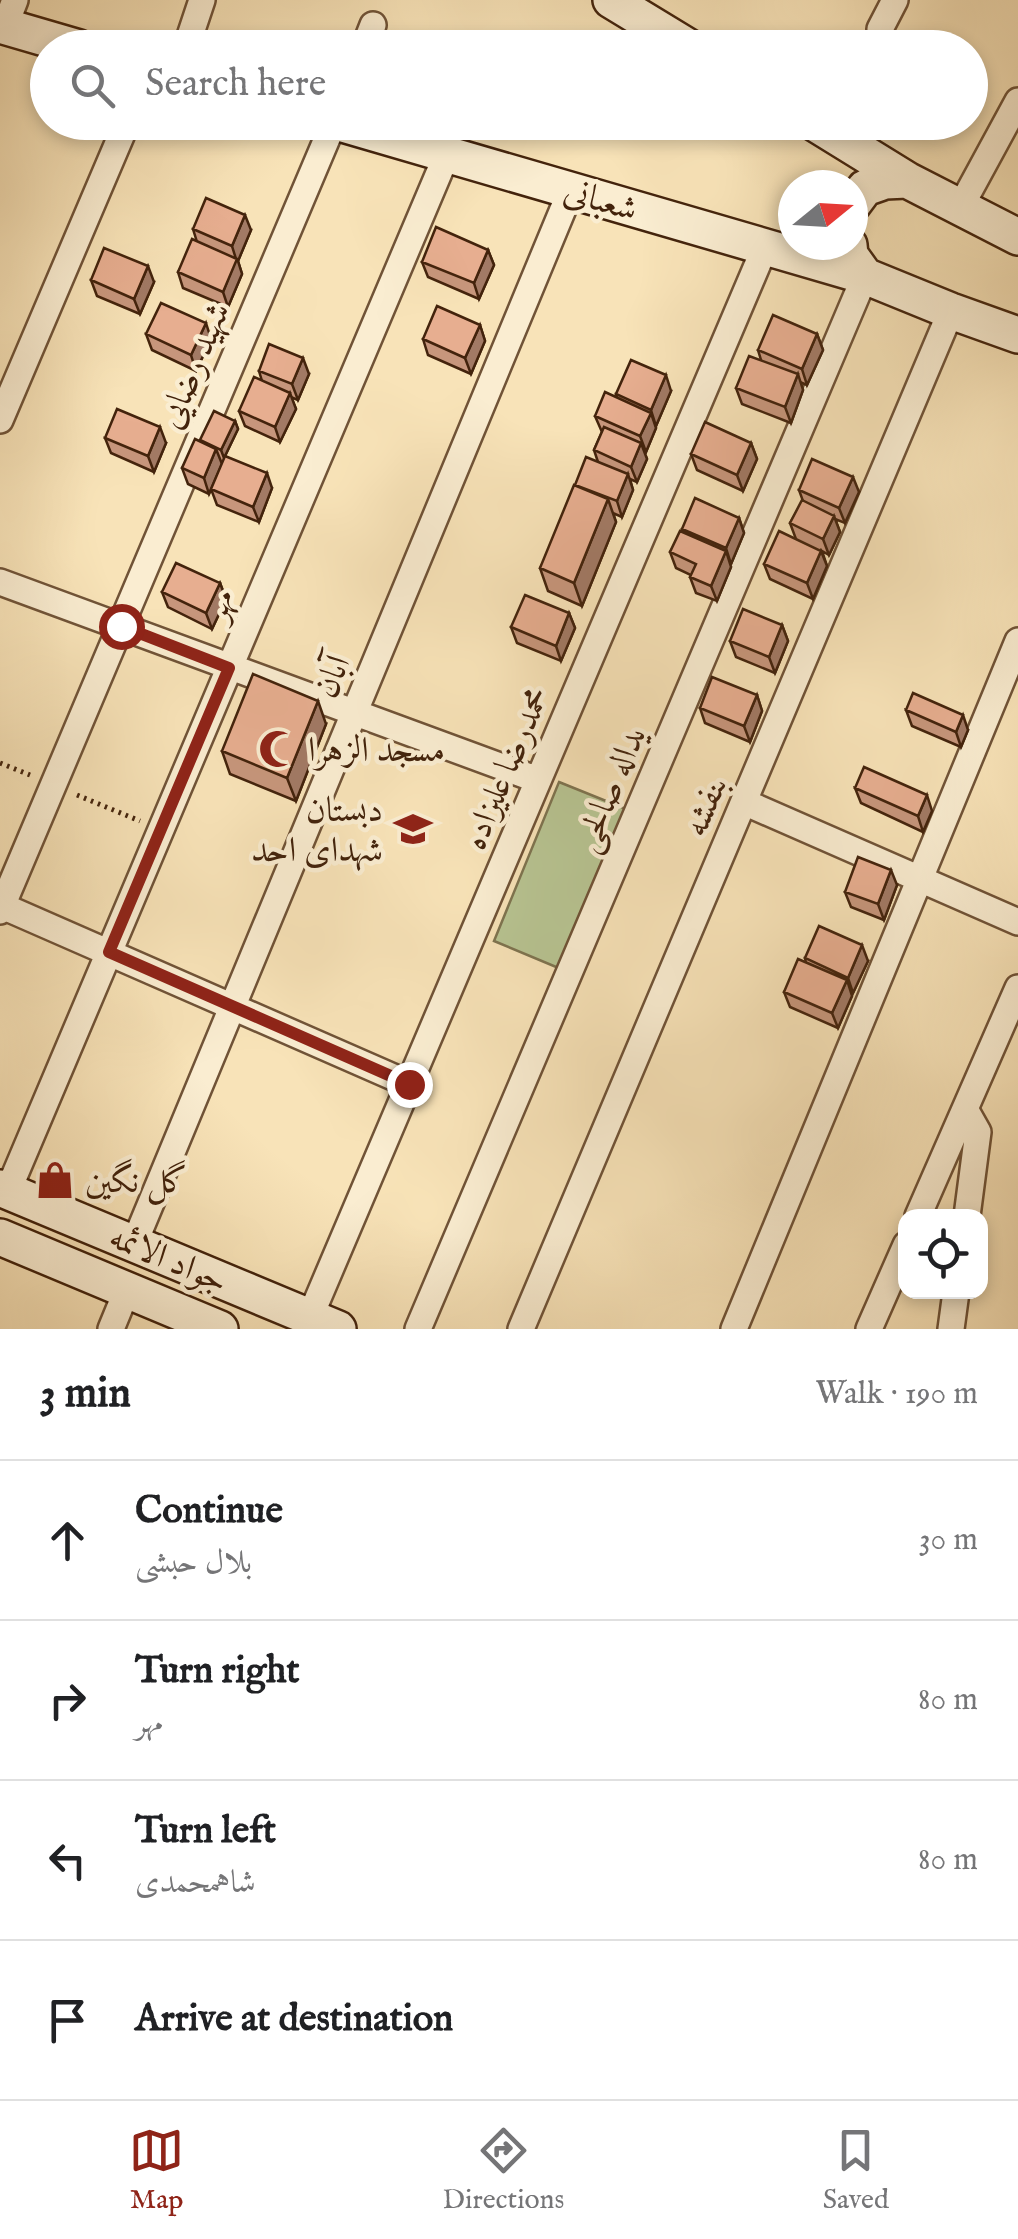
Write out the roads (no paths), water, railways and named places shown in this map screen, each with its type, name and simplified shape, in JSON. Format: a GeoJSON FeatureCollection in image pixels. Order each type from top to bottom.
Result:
{"type":"FeatureCollection","features":[{"type":"Feature","properties":{"kind":"street"},"geometry":{"type":"LineString","coordinates":[[192,30],[202,0]]}},
{"type":"Feature","properties":{"kind":"street"},"geometry":{"type":"LineString","coordinates":[[611,0],[660,30]]}},
{"type":"Feature","properties":{"kind":"street"},"geometry":{"type":"LineString","coordinates":[[880,29],[896,0]]}},
{"type":"Feature","properties":{"kind":"street"},"geometry":{"type":"LineString","coordinates":[[7,17],[37,30]]}},
{"type":"Feature","properties":{"kind":"street"},"geometry":{"type":"LineString","coordinates":[[961,206],[1018,101]]}},
{"type":"Feature","properties":{"kind":"street"},"geometry":{"type":"LineString","coordinates":[[0,420],[118,140]]}},
{"type":"Feature","properties":{"kind":"street","name":"شهید رضایی"},"geometry":{"type":"LineString","coordinates":[[1,907],[327,140]]}},
{"type":"Feature","properties":{"kind":"street","name":"شعبانی"},"geometry":{"type":"LineString","coordinates":[[397,140],[778,249]]}},
{"type":"Feature","properties":{"kind":"street"},"geometry":{"type":"LineString","coordinates":[[842,140],[908,180],[1018,237]]}},
{"type":"Feature","properties":{"kind":"street","name":"مهر"},"geometry":{"type":"LineString","coordinates":[[3,1196],[446,154]]}},
{"type":"Feature","properties":{"kind":"street"},"geometry":{"type":"LineString","coordinates":[[868,187],[885,181],[908,180]]}},
{"type":"Feature","properties":{"kind":"street","name":"آبان"},"geometry":{"type":"LineString","coordinates":[[134,1244],[571,190]]}},
{"type":"Feature","properties":{"kind":"street","name":"محمدرضا علیزاده"},"geometry":{"type":"LineString","coordinates":[[324,1323],[409,1084],[765,247]]}},
{"type":"Feature","properties":{"kind":"street","name":"شعبانی"},"geometry":{"type":"LineString","coordinates":[[857,260],[951,311],[1018,335]]}},
{"type":"Feature","properties":{"kind":"street","name":"یداله صالحی"},"geometry":{"type":"LineString","coordinates":[[418,1329],[857,260]]}},
{"type":"Feature","properties":{"kind":"street","name":"بنفشه"},"geometry":{"type":"LineString","coordinates":[[522,1329],[951,311]]}},
{"type":"Feature","properties":{"kind":"street"},"geometry":{"type":"LineString","coordinates":[[0,582],[538,780]]}},
{"type":"Feature","properties":{"kind":"street"},"geometry":{"type":"LineString","coordinates":[[734,1329],[1018,641]]}},
{"type":"Feature","properties":{"kind":"street"},"geometry":{"type":"LineString","coordinates":[[744,802],[1018,922]]}},
{"type":"Feature","properties":{"kind":"street"},"geometry":{"type":"LineString","coordinates":[[1,907],[409,1084]]}},
{"type":"Feature","properties":{"kind":"street"},"geometry":{"type":"LineString","coordinates":[[921,1209],[1018,988]]}},
{"type":"Feature","properties":{"kind":"street"},"geometry":{"type":"LineString","coordinates":[[965,1109],[978,1132],[967,1209]]}},
{"type":"Feature","properties":{"kind":"street","name":"جواد الائمه"},"geometry":{"type":"LineString","coordinates":[[3,1196],[134,1244],[324,1323]]}},
{"type":"Feature","properties":{"kind":"street","name":"جواد الائمه"},"geometry":{"type":"LineString","coordinates":[[0,1237],[220,1329]]}},
{"type":"Feature","properties":{"kind":"street"},"geometry":{"type":"LineString","coordinates":[[869,1329],[898,1263]]}},
{"type":"Feature","properties":{"kind":"street"},"geometry":{"type":"LineString","coordinates":[[111,1329],[126,1290]]}},
{"type":"Feature","properties":{"kind":"street"},"geometry":{"type":"LineString","coordinates":[[951,1329],[955,1299]]}},
{"type":"Feature","properties":{"kind":"place","name":"مسجد الزهرا"},"geometry":{"type":"Point","coordinates":[278,749]}},
{"type":"Feature","properties":{"kind":"place","name":"دبستان شهدای احد"},"geometry":{"type":"Point","coordinates":[413,829]}},
{"type":"Feature","properties":{"kind":"place","name":"گل نگین"},"geometry":{"type":"Point","coordinates":[55,1180]}}]}
